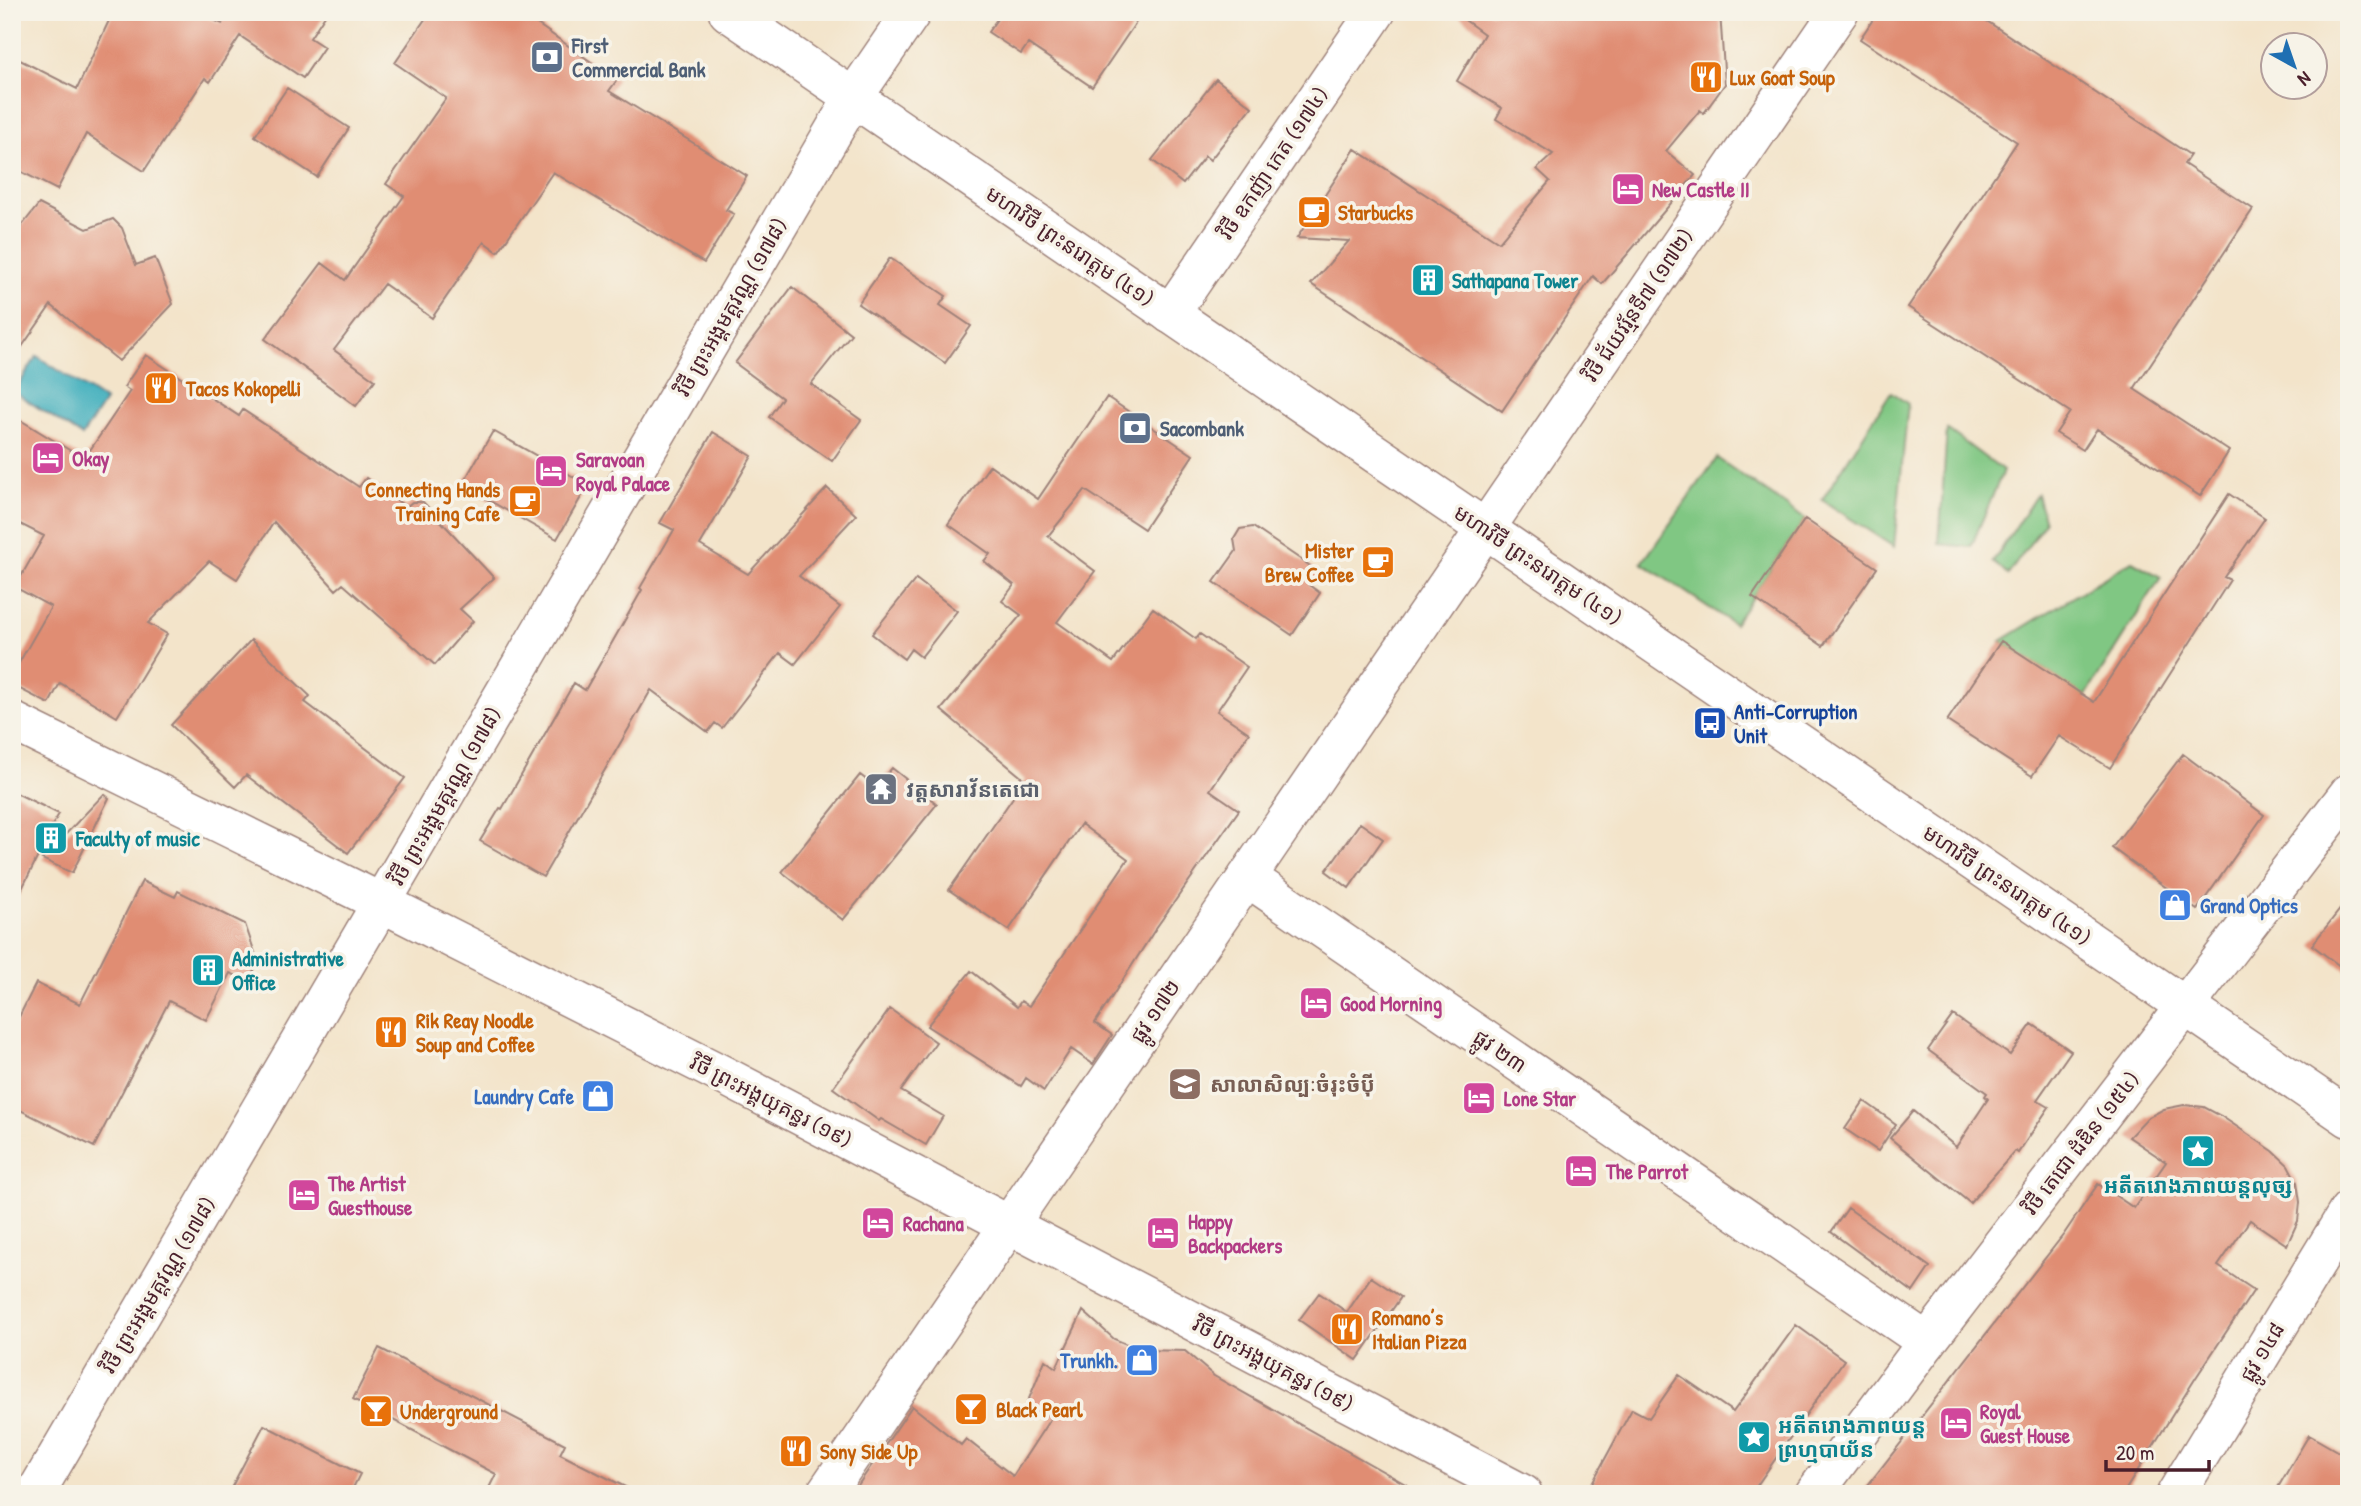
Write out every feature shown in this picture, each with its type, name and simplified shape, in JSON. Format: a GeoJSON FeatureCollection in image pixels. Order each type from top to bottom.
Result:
{"type":"FeatureCollection","features":[{"type":"Feature","properties":{"kind":"street","name":"មហាវិថី ព្រះនរោត្តម (៤១)"},"geometry":{"type":"LineString","coordinates":[[728,12],[2349,1118]]}},
{"type":"Feature","properties":{"kind":"street","name":"វិថី ព្រះអង្គមគ្គវណ្ណ (១៧៨)"},"geometry":{"type":"LineString","coordinates":[[35,1494],[853,98],[912,12]]}},
{"type":"Feature","properties":{"kind":"street","name":"វិថី ឧកញ៉ា កេត (១៧៤)"},"geometry":{"type":"LineString","coordinates":[[1170,314],[1376,12]]}},
{"type":"Feature","properties":{"kind":"street","name":"វិថី ជ័យវរ្ម័នទី៧ (១៧២)"},"geometry":{"type":"LineString","coordinates":[[1485,529],[1839,12]]}},
{"type":"Feature","properties":{"kind":"street","name":"ផ្លូវ ១៧២"},"geometry":{"type":"LineString","coordinates":[[825,1494],[1485,529]]}},
{"type":"Feature","properties":{"kind":"street","name":"វិថី ព្រះអង្គយុគន្ធរ (១៩)"},"geometry":{"type":"LineString","coordinates":[[12,721],[383,903],[719,1073],[1523,1494]]}},
{"type":"Feature","properties":{"kind":"street","name":"វិថី តេជោ ដំឌិន (១៥៤)"},"geometry":{"type":"LineString","coordinates":[[1814,1494],[1927,1342],[2349,793]]}},
{"type":"Feature","properties":{"kind":"street","name":"ផ្លូវ ២៣"},"geometry":{"type":"LineString","coordinates":[[1247,877],[1927,1342]]}},
{"type":"Feature","properties":{"kind":"street","name":"ផ្លូវ ១៤៨"},"geometry":{"type":"LineString","coordinates":[[2176,1494],[2349,1210]]}},
{"type":"Feature","properties":{"kind":"green space"},"geometry":{"type":"Polygon","coordinates":[[[1891,392],[1908,404],[1894,547],[1822,500],[1891,392]]]}},
{"type":"Feature","properties":{"kind":"green space"},"geometry":{"type":"Polygon","coordinates":[[[1947,429],[2003,471],[1971,547],[1939,544],[1947,429]]]}},
{"type":"Feature","properties":{"kind":"green space"},"geometry":{"type":"Polygon","coordinates":[[[1717,458],[1805,519],[1734,624],[1642,563],[1717,458]]]}},
{"type":"Feature","properties":{"kind":"green space"},"geometry":{"type":"Polygon","coordinates":[[[2037,494],[2045,522],[2008,575],[1993,562],[2037,494]]]}},
{"type":"Feature","properties":{"kind":"green space"},"geometry":{"type":"Polygon","coordinates":[[[2132,561],[2161,577],[2085,697],[2001,641],[2132,561]]]}},
{"type":"Feature","properties":{"kind":"water"},"geometry":{"type":"Polygon","coordinates":[[[37,356],[105,401],[82,436],[14,392],[37,356]]]}},
{"type":"Feature","properties":{"kind":"building"},"geometry":{"type":"Polygon","coordinates":[[[113,12],[195,12],[223,24],[205,12],[327,12],[310,38],[324,47],[303,78],[240,36],[210,82],[205,78],[144,171],[86,134],[57,190],[12,167],[12,56],[77,89],[113,12]]]}},
{"type":"Feature","properties":{"kind":"building"},"geometry":{"type":"Polygon","coordinates":[[[430,12],[520,12],[617,80],[609,91],[747,176],[726,210],[734,214],[704,263],[553,172],[498,252],[484,242],[432,318],[384,284],[334,350],[375,380],[356,406],[265,339],[322,263],[345,280],[404,196],[386,184],[446,98],[395,63],[430,12]]]}},
{"type":"Feature","properties":{"kind":"building"},"geometry":{"type":"Polygon","coordinates":[[[1002,12],[1143,12],[1092,87],[1028,44],[1021,54],[988,32],[1002,12]]]}},
{"type":"Feature","properties":{"kind":"building"},"geometry":{"type":"Polygon","coordinates":[[[1454,12],[1720,12],[1725,84],[1704,113],[1700,110],[1666,151],[1695,175],[1602,284],[1593,276],[1502,411],[1311,284],[1349,241],[1297,238],[1355,149],[1499,242],[1550,181],[1537,169],[1553,154],[1496,119],[1502,108],[1457,81],[1484,34],[1454,12]]]}},
{"type":"Feature","properties":{"kind":"building"},"geometry":{"type":"Polygon","coordinates":[[[1878,12],[1973,12],[2190,155],[2184,164],[2253,209],[2134,389],[2229,451],[2200,496],[2097,429],[2083,450],[2056,433],[2070,412],[1908,307],[2017,142],[1860,39],[1878,12]]]}},
{"type":"Feature","properties":{"kind":"building"},"geometry":{"type":"Polygon","coordinates":[[[1216,79],[1252,107],[1210,160],[1205,156],[1183,184],[1152,160],[1216,79]]]}},
{"type":"Feature","properties":{"kind":"building"},"geometry":{"type":"Polygon","coordinates":[[[287,88],[349,128],[317,177],[255,136],[287,88]]]}},
{"type":"Feature","properties":{"kind":"building"},"geometry":{"type":"Polygon","coordinates":[[[39,204],[87,229],[113,219],[122,228],[136,265],[155,258],[173,304],[119,361],[51,305],[12,361],[12,238],[39,204]]]}},
{"type":"Feature","properties":{"kind":"building"},"geometry":{"type":"Polygon","coordinates":[[[890,258],[946,296],[940,305],[971,326],[945,363],[858,304],[890,258]]]}},
{"type":"Feature","properties":{"kind":"building"},"geometry":{"type":"Polygon","coordinates":[[[792,287],[851,334],[811,384],[861,420],[832,461],[769,417],[782,398],[735,363],[792,287]]]}},
{"type":"Feature","properties":{"kind":"building"},"geometry":{"type":"Polygon","coordinates":[[[146,355],[239,416],[243,410],[359,487],[366,478],[406,507],[412,502],[423,502],[494,578],[460,609],[473,621],[435,665],[343,584],[336,590],[274,522],[237,579],[209,561],[148,623],[167,634],[117,717],[60,683],[49,704],[12,685],[12,675],[51,607],[15,587],[44,536],[12,520],[12,415],[84,459],[130,391],[124,387],[146,355]]]}},
{"type":"Feature","properties":{"kind":"building"},"geometry":{"type":"Polygon","coordinates":[[[1107,397],[1193,455],[1144,529],[1085,490],[1048,536],[1095,571],[1057,622],[1113,662],[1153,608],[1196,639],[1200,634],[1247,667],[1217,711],[1249,733],[1210,790],[1239,810],[1156,928],[1095,1023],[1112,1035],[1093,1064],[1071,1049],[1044,1091],[1026,1078],[1021,1086],[927,1026],[971,971],[1017,1007],[1021,1001],[1029,1006],[1128,859],[1081,824],[1009,930],[949,890],[1025,780],[941,710],[1021,615],[1002,601],[1014,585],[984,561],[990,554],[948,524],[990,465],[1038,499],[1107,397]]]}},
{"type":"Feature","properties":{"kind":"building"},"geometry":{"type":"Polygon","coordinates":[[[493,431],[588,485],[557,539],[462,485],[493,431]]]}},
{"type":"Feature","properties":{"kind":"building"},"geometry":{"type":"Polygon","coordinates":[[[713,432],[752,456],[700,545],[748,574],[827,488],[856,515],[799,576],[840,607],[795,664],[780,653],[722,728],[715,723],[708,732],[651,690],[543,877],[480,841],[500,808],[502,809],[574,683],[585,690],[642,590],[640,588],[674,530],[660,523],[713,432]]]}},
{"type":"Feature","properties":{"kind":"building"},"geometry":{"type":"Polygon","coordinates":[[[2229,494],[2265,518],[2224,577],[2230,580],[2110,768],[2059,736],[2032,776],[1947,721],[2001,641],[2094,702],[2229,494]]]}},
{"type":"Feature","properties":{"kind":"building"},"geometry":{"type":"Polygon","coordinates":[[[1805,519],[1877,568],[1823,646],[1752,597],[1805,519]]]}},
{"type":"Feature","properties":{"kind":"building"},"geometry":{"type":"Polygon","coordinates":[[[1253,527],[1319,572],[1309,585],[1320,593],[1292,635],[1214,582],[1236,551],[1234,539],[1240,529],[1253,527]]]}},
{"type":"Feature","properties":{"kind":"building"},"geometry":{"type":"Polygon","coordinates":[[[916,579],[957,611],[921,657],[911,649],[904,659],[872,634],[916,579]]]}},
{"type":"Feature","properties":{"kind":"building"},"geometry":{"type":"Polygon","coordinates":[[[251,640],[310,696],[305,702],[405,778],[348,853],[246,775],[235,787],[171,725],[251,640]]]}},
{"type":"Feature","properties":{"kind":"building"},"geometry":{"type":"Polygon","coordinates":[[[2183,754],[2264,815],[2197,910],[2112,848],[2183,754]]]}},
{"type":"Feature","properties":{"kind":"building"},"geometry":{"type":"Polygon","coordinates":[[[892,768],[937,804],[843,920],[782,872],[860,775],[876,787],[892,768]]]}},
{"type":"Feature","properties":{"kind":"building"},"geometry":{"type":"Polygon","coordinates":[[[12,791],[59,814],[42,842],[44,844],[12,909],[12,791]]]}},
{"type":"Feature","properties":{"kind":"building"},"geometry":{"type":"Polygon","coordinates":[[[104,794],[109,798],[72,873],[42,859],[104,794]]]}},
{"type":"Feature","properties":{"kind":"building"},"geometry":{"type":"Polygon","coordinates":[[[1360,823],[1383,839],[1349,888],[1326,871],[1360,823]]]}},
{"type":"Feature","properties":{"kind":"building","name":"Administrative Office"},"geometry":{"type":"Polygon","coordinates":[[[142,881],[175,897],[178,891],[245,924],[258,962],[249,981],[230,973],[206,1020],[169,1001],[94,1147],[12,1106],[12,1031],[36,983],[80,1004],[142,881]]]}},
{"type":"Feature","properties":{"kind":"building"},"geometry":{"type":"Polygon","coordinates":[[[2349,898],[2349,973],[2312,945],[2349,898]]]}},
{"type":"Feature","properties":{"kind":"building"},"geometry":{"type":"Polygon","coordinates":[[[890,1009],[936,1042],[901,1091],[943,1116],[926,1145],[881,1119],[879,1121],[833,1088],[890,1009]]]}},
{"type":"Feature","properties":{"kind":"building"},"geometry":{"type":"Polygon","coordinates":[[[1953,1015],[2010,1055],[2032,1024],[2071,1051],[2037,1100],[2049,1107],[2018,1153],[2015,1151],[1970,1203],[1890,1138],[1913,1111],[1956,1147],[1988,1099],[1985,1096],[1987,1093],[1928,1050],[1953,1015]]]}},
{"type":"Feature","properties":{"kind":"building"},"geometry":{"type":"Polygon","coordinates":[[[1864,1101],[1896,1124],[1878,1151],[1845,1129],[1864,1101]]]}},
{"type":"Feature","properties":{"kind":"building"},"geometry":{"type":"Polygon","coordinates":[[[2184,1105],[2204,1107],[2221,1116],[2273,1151],[2288,1165],[2297,1182],[2300,1202],[2298,1221],[2287,1245],[2250,1220],[2218,1266],[2254,1290],[2123,1494],[1861,1494],[2064,1234],[2098,1184],[2134,1208],[2166,1162],[2129,1137],[2147,1118],[2164,1109],[2184,1105]]]}},
{"type":"Feature","properties":{"kind":"building"},"geometry":{"type":"Polygon","coordinates":[[[1848,1208],[1930,1267],[1913,1292],[1831,1232],[1848,1208]]]}},
{"type":"Feature","properties":{"kind":"building"},"geometry":{"type":"Polygon","coordinates":[[[1371,1277],[1401,1297],[1357,1360],[1299,1320],[1319,1293],[1347,1312],[1371,1277]]]}},
{"type":"Feature","properties":{"kind":"building"},"geometry":{"type":"Polygon","coordinates":[[[1083,1311],[1114,1339],[1141,1350],[1185,1351],[1214,1376],[1423,1494],[852,1494],[912,1406],[961,1445],[966,1439],[1013,1476],[1052,1416],[1026,1406],[1045,1360],[1056,1368],[1083,1311]]]}},
{"type":"Feature","properties":{"kind":"building"},"geometry":{"type":"Polygon","coordinates":[[[1796,1325],[1844,1360],[1751,1494],[1586,1494],[1632,1409],[1649,1418],[1679,1375],[1733,1412],[1796,1325]]]}},
{"type":"Feature","properties":{"kind":"building"},"geometry":{"type":"Polygon","coordinates":[[[379,1348],[565,1444],[560,1454],[639,1494],[486,1494],[496,1474],[353,1399],[379,1348]]]}},
{"type":"Feature","properties":{"kind":"building"},"geometry":{"type":"Polygon","coordinates":[[[264,1425],[360,1474],[350,1494],[228,1494],[264,1425]]]}},
{"type":"Feature","properties":{"kind":"building"},"geometry":{"type":"Polygon","coordinates":[[[2309,1435],[2349,1458],[2349,1484],[2343,1494],[2274,1494],[2309,1435]]]}},
{"type":"Feature","properties":{"kind":"place","name":"First Commercial Bank"},"geometry":{"type":"Point","coordinates":[547,57]}},
{"type":"Feature","properties":{"kind":"place","name":"Lux Goat Soup"},"geometry":{"type":"Point","coordinates":[1706,77]}},
{"type":"Feature","properties":{"kind":"place","name":"New Castle II"},"geometry":{"type":"Point","coordinates":[1628,189]}},
{"type":"Feature","properties":{"kind":"place","name":"Starbucks"},"geometry":{"type":"Point","coordinates":[1314,212]}},
{"type":"Feature","properties":{"kind":"place","name":"Sathapana Tower"},"geometry":{"type":"Point","coordinates":[1428,280]}},
{"type":"Feature","properties":{"kind":"place","name":"Tacos Kokopelli"},"geometry":{"type":"Point","coordinates":[161,388]}},
{"type":"Feature","properties":{"kind":"place","name":"Sacombank"},"geometry":{"type":"Point","coordinates":[1135,428]}},
{"type":"Feature","properties":{"kind":"place","name":"Okay"},"geometry":{"type":"Point","coordinates":[48,458]}},
{"type":"Feature","properties":{"kind":"place","name":"Saravoan Royal Palace"},"geometry":{"type":"Point","coordinates":[551,471]}},
{"type":"Feature","properties":{"kind":"place","name":"Connecting Hands Training Cafe"},"geometry":{"type":"Point","coordinates":[525,501]}},
{"type":"Feature","properties":{"kind":"place","name":"Mister Brew Coffee"},"geometry":{"type":"Point","coordinates":[1378,562]}},
{"type":"Feature","properties":{"kind":"place","name":"Anti-Corruption Unit"},"geometry":{"type":"Point","coordinates":[1710,723]}},
{"type":"Feature","properties":{"kind":"place","name":"វត្តសារាវ័នតេជោ"},"geometry":{"type":"Point","coordinates":[881,789]}},
{"type":"Feature","properties":{"kind":"place","name":"Faculty of music"},"geometry":{"type":"Point","coordinates":[51,838]}},
{"type":"Feature","properties":{"kind":"place","name":"Grand Optics"},"geometry":{"type":"Point","coordinates":[2175,905]}},
{"type":"Feature","properties":{"kind":"place","name":"Administrative Office"},"geometry":{"type":"Point","coordinates":[208,970]}},
{"type":"Feature","properties":{"kind":"place","name":"Good Morning"},"geometry":{"type":"Point","coordinates":[1316,1003]}},
{"type":"Feature","properties":{"kind":"place","name":"Rik Reay Noodle Soup and Coffee"},"geometry":{"type":"Point","coordinates":[391,1032]}},
{"type":"Feature","properties":{"kind":"place","name":"សាលាសិល្បៈចំរុះចំប៉ី"},"geometry":{"type":"Point","coordinates":[1185,1084]}},
{"type":"Feature","properties":{"kind":"place","name":"Laundry Cafe"},"geometry":{"type":"Point","coordinates":[598,1096]}},
{"type":"Feature","properties":{"kind":"place","name":"Lone Star"},"geometry":{"type":"Point","coordinates":[1479,1098]}},
{"type":"Feature","properties":{"kind":"place","name":"អតីតរោងភាពយន្តលុច្ស"},"geometry":{"type":"Point","coordinates":[2198,1151]}},
{"type":"Feature","properties":{"kind":"place","name":"The Parrot"},"geometry":{"type":"Point","coordinates":[1581,1171]}},
{"type":"Feature","properties":{"kind":"place","name":"The Artist Guesthouse"},"geometry":{"type":"Point","coordinates":[304,1195]}},
{"type":"Feature","properties":{"kind":"place","name":"Rachana"},"geometry":{"type":"Point","coordinates":[878,1223]}},
{"type":"Feature","properties":{"kind":"place","name":"Happy Backpackers"},"geometry":{"type":"Point","coordinates":[1163,1233]}},
{"type":"Feature","properties":{"kind":"place","name":"Romano’s Italian Pizza"},"geometry":{"type":"Point","coordinates":[1347,1329]}},
{"type":"Feature","properties":{"kind":"place","name":"Trunkh."},"geometry":{"type":"Point","coordinates":[1142,1360]}},
{"type":"Feature","properties":{"kind":"place","name":"Black Pearl"},"geometry":{"type":"Point","coordinates":[971,1409]}},
{"type":"Feature","properties":{"kind":"place","name":"Underground"},"geometry":{"type":"Point","coordinates":[376,1411]}},
{"type":"Feature","properties":{"kind":"place","name":"Royal Guest House"},"geometry":{"type":"Point","coordinates":[1956,1423]}},
{"type":"Feature","properties":{"kind":"place","name":"អតីតរោងភាពយន្ត ព្រហ្មបាយ័ន"},"geometry":{"type":"Point","coordinates":[1754,1437]}},
{"type":"Feature","properties":{"kind":"place","name":"Sony Side Up"},"geometry":{"type":"Point","coordinates":[796,1451]}}]}
